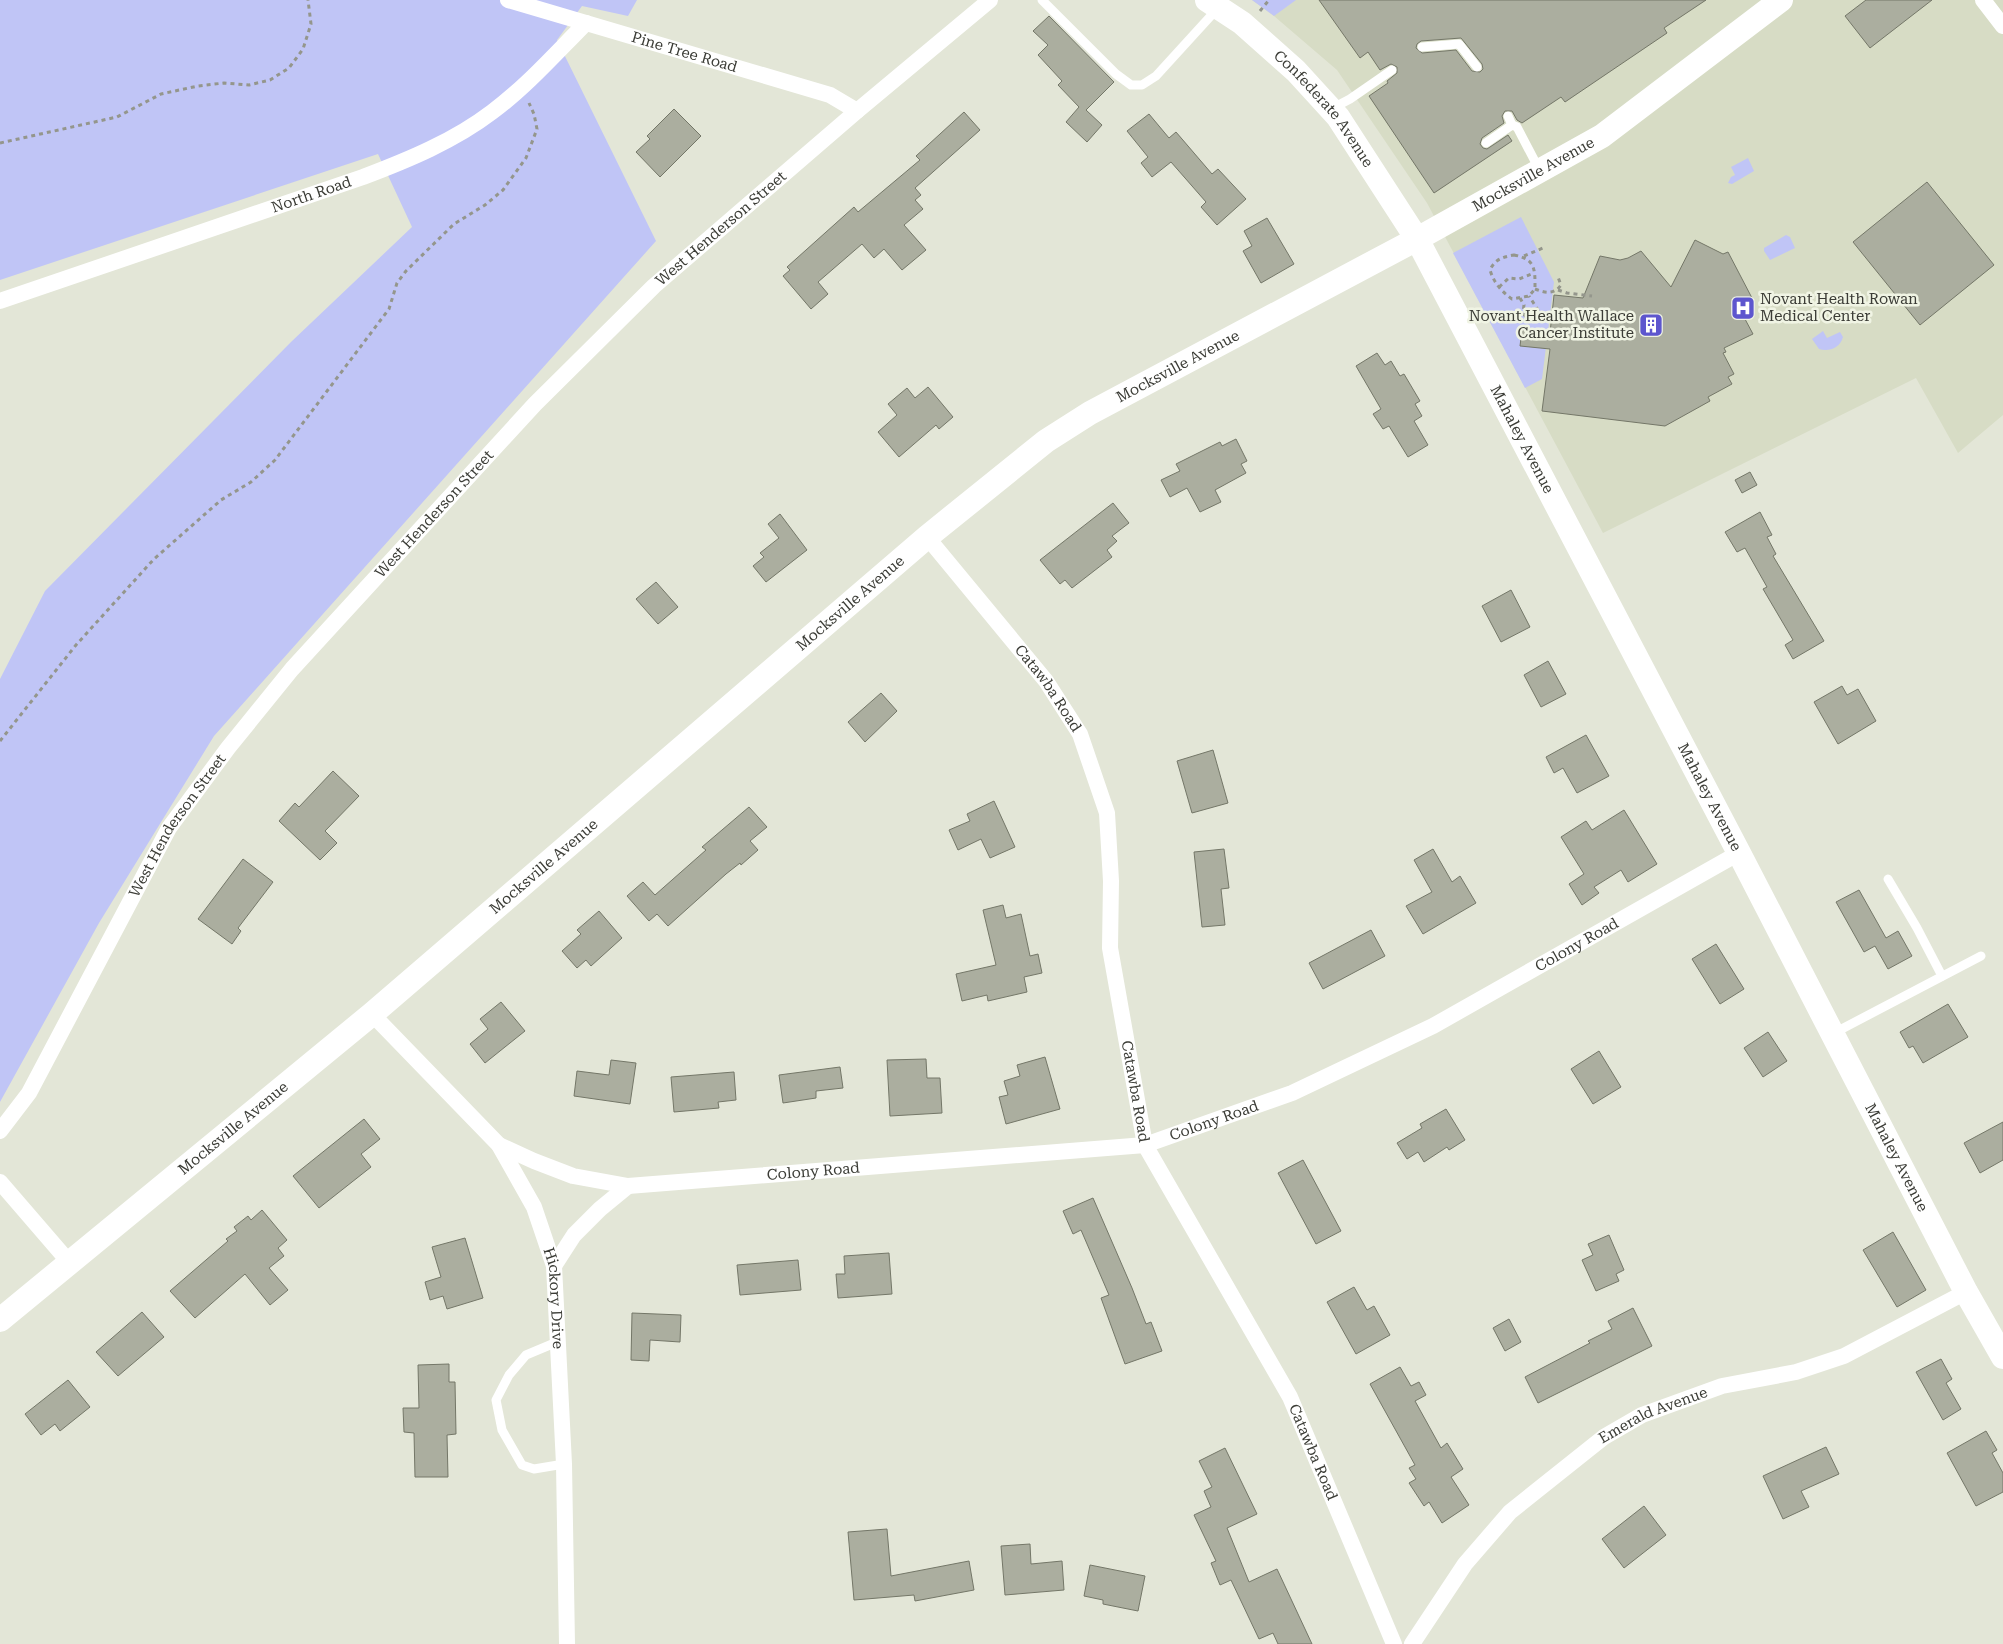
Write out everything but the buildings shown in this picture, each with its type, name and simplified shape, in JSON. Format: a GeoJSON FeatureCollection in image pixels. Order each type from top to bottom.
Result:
{"type":"FeatureCollection","features":[{"type":"Feature","properties":{"kind":"street","name":"Pine Tree Road"},"geometry":{"type":"LineString","coordinates":[[508,0],[830,94],[857,111]]}},
{"type":"Feature","properties":{"kind":"street","name":"West Henderson Street"},"geometry":{"type":"LineString","coordinates":[[0,1131],[29,1093],[169,828],[228,748],[292,669],[535,404],[654,286],[857,111],[990,0]]}},
{"type":"Feature","properties":{"kind":"street","name":"Mocksville Avenue"},"geometry":{"type":"LineString","coordinates":[[0,1320],[372,1014],[927,537],[1046,441],[1090,413],[1417,239],[1609,132],[1781,0]]}},
{"type":"Feature","properties":{"kind":"street"},"geometry":{"type":"LineString","coordinates":[[1983,0],[2003,26]]}},
{"type":"Feature","properties":{"kind":"street","name":"Confederate Avenue"},"geometry":{"type":"LineString","coordinates":[[1212,4],[1242,23],[1296,71],[1338,117],[1417,239]]}},
{"type":"Feature","properties":{"kind":"street","name":"North Road"},"geometry":{"type":"LineString","coordinates":[[0,301],[382,170],[461,133],[493,112],[586,23]]}},
{"type":"Feature","properties":{"kind":"street","name":"Mahaley Avenue"},"geometry":{"type":"LineString","coordinates":[[1417,239],[1739,853],[1966,1292],[2003,1357]]}},
{"type":"Feature","properties":{"kind":"street","name":"Catawba Road"},"geometry":{"type":"LineString","coordinates":[[927,537],[1046,681],[1080,734],[1107,813],[1111,881],[1110,948],[1145,1145],[1290,1397],[1394,1644]]}},
{"type":"Feature","properties":{"kind":"street","name":"Colony Road"},"geometry":{"type":"LineString","coordinates":[[499,1145],[573,1176],[628,1186],[1145,1145],[1292,1093],[1433,1026],[1739,853]]}},
{"type":"Feature","properties":{"kind":"street","name":"Hickory Drive"},"geometry":{"type":"LineString","coordinates":[[372,1014],[499,1145],[534,1207],[554,1266],[564,1464],[567,1644]]}},
{"type":"Feature","properties":{"kind":"street"},"geometry":{"type":"LineString","coordinates":[[0,1182],[69,1262]]}},
{"type":"Feature","properties":{"kind":"street"},"geometry":{"type":"LineString","coordinates":[[554,1266],[574,1235],[600,1209],[628,1186]]}},
{"type":"Feature","properties":{"kind":"street","name":"Emerald Avenue"},"geometry":{"type":"LineString","coordinates":[[1412,1644],[1465,1564],[1510,1512],[1604,1437],[1642,1415],[1722,1386],[1796,1372],[1844,1356],[1966,1292]]}},
{"type":"Feature","properties":{"kind":"lane"},"geometry":{"type":"LineString","coordinates":[[1042,0],[1116,74],[1131,85],[1142,85],[1156,76],[1212,4]]}},
{"type":"Feature","properties":{"kind":"lane"},"geometry":{"type":"LineString","coordinates":[[1422,47],[1459,44],[1477,67]]}},
{"type":"Feature","properties":{"kind":"lane"},"geometry":{"type":"LineString","coordinates":[[1331,109],[1350,99],[1392,70]]}},
{"type":"Feature","properties":{"kind":"lane"},"geometry":{"type":"LineString","coordinates":[[1508,116],[1512,126],[1517,127],[1540,171]]}},
{"type":"Feature","properties":{"kind":"lane"},"geometry":{"type":"LineString","coordinates":[[1486,143],[1512,126]]}},
{"type":"Feature","properties":{"kind":"lane"},"geometry":{"type":"LineString","coordinates":[[1888,879],[1917,928],[1942,976]]}},
{"type":"Feature","properties":{"kind":"lane"},"geometry":{"type":"LineString","coordinates":[[1832,1034],[1981,956]]}},
{"type":"Feature","properties":{"kind":"lane"},"geometry":{"type":"LineString","coordinates":[[558,1342],[526,1355],[509,1375],[496,1400],[502,1430],[522,1465],[534,1469],[564,1464]]}},
{"type":"Feature","properties":{"kind":"path"},"geometry":{"type":"LineString","coordinates":[[0,143],[117,116],[161,94],[198,86],[224,83],[249,86],[270,80],[289,68],[303,49],[311,24],[308,0]]}},
{"type":"Feature","properties":{"kind":"path"},"geometry":{"type":"LineString","coordinates":[[1260,11],[1269,0]]}},
{"type":"Feature","properties":{"kind":"path"},"geometry":{"type":"LineString","coordinates":[[0,741],[76,645],[154,559],[221,500],[250,482],[275,460],[390,308],[397,283],[406,270],[428,252],[454,224],[485,205],[503,190],[526,158],[537,129],[534,114],[521,87]]}},
{"type":"Feature","properties":{"kind":"path"},"geometry":{"type":"LineString","coordinates":[[1524,257],[1543,248]]}},
{"type":"Feature","properties":{"kind":"path"},"geometry":{"type":"LineString","coordinates":[[1514,255],[1524,257],[1531,262],[1535,289],[1528,296],[1512,299],[1498,287],[1493,280],[1490,270],[1493,263],[1504,257],[1514,255]]}},
{"type":"Feature","properties":{"kind":"path"},"geometry":{"type":"LineString","coordinates":[[1498,287],[1509,278],[1524,278],[1534,273]]}},
{"type":"Feature","properties":{"kind":"path"},"geometry":{"type":"LineString","coordinates":[[1558,277],[1561,285],[1558,290]]}},
{"type":"Feature","properties":{"kind":"path"},"geometry":{"type":"LineString","coordinates":[[1535,289],[1546,293],[1558,290],[1592,296]]}},
{"type":"Feature","properties":{"kind":"path"},"geometry":{"type":"LineString","coordinates":[[1528,296],[1538,310],[1529,319],[1528,331]]}},
{"type":"Feature","properties":{"kind":"path"},"geometry":{"type":"LineString","coordinates":[[1520,298],[1524,304],[1524,316],[1529,319]]}},
{"type":"Feature","properties":{"kind":"shaded area"},"geometry":{"type":"Polygon","coordinates":[[[0,0],[637,0],[628,16],[582,6],[557,40],[656,241],[214,736],[99,923],[0,1102],[0,679],[45,591],[291,342],[412,227],[378,154],[0,280],[0,0]]]}},
{"type":"Feature","properties":{"kind":"shaded area","name":"Novant Health Rowan Medical Center"},"geometry":{"type":"Polygon","coordinates":[[[1252,0],[2003,0],[2003,415],[1958,453],[1916,378],[1603,533],[1427,203],[1337,70],[1274,16],[1252,0]]]}},
{"type":"Feature","properties":{"kind":"shaded area"},"geometry":{"type":"Polygon","coordinates":[[[1252,0],[1296,0],[1274,16],[1252,0]]]}},
{"type":"Feature","properties":{"kind":"shaded area"},"geometry":{"type":"Polygon","coordinates":[[[1748,158],[1754,171],[1732,184],[1728,183],[1731,177],[1735,175],[1731,167],[1748,158]]]}},
{"type":"Feature","properties":{"kind":"shaded area"},"geometry":{"type":"Polygon","coordinates":[[[1521,217],[1554,282],[1542,379],[1525,388],[1453,253],[1521,217]]]}},
{"type":"Feature","properties":{"kind":"shaded area"},"geometry":{"type":"Polygon","coordinates":[[[1786,235],[1790,237],[1795,248],[1770,260],[1764,248],[1786,235]]]}},
{"type":"Feature","properties":{"kind":"shaded area"},"geometry":{"type":"Polygon","coordinates":[[[1823,331],[1827,338],[1840,332],[1843,337],[1842,341],[1834,348],[1827,350],[1819,349],[1812,339],[1823,331]]]}},
{"type":"Feature","properties":{"kind":"place","name":"Novant Health Rowan Medical Center"},"geometry":{"type":"Point","coordinates":[1743,308]}},
{"type":"Feature","properties":{"kind":"place","name":"Novant Health Wallace Cancer Institute"},"geometry":{"type":"Point","coordinates":[1651,325]}}]}
